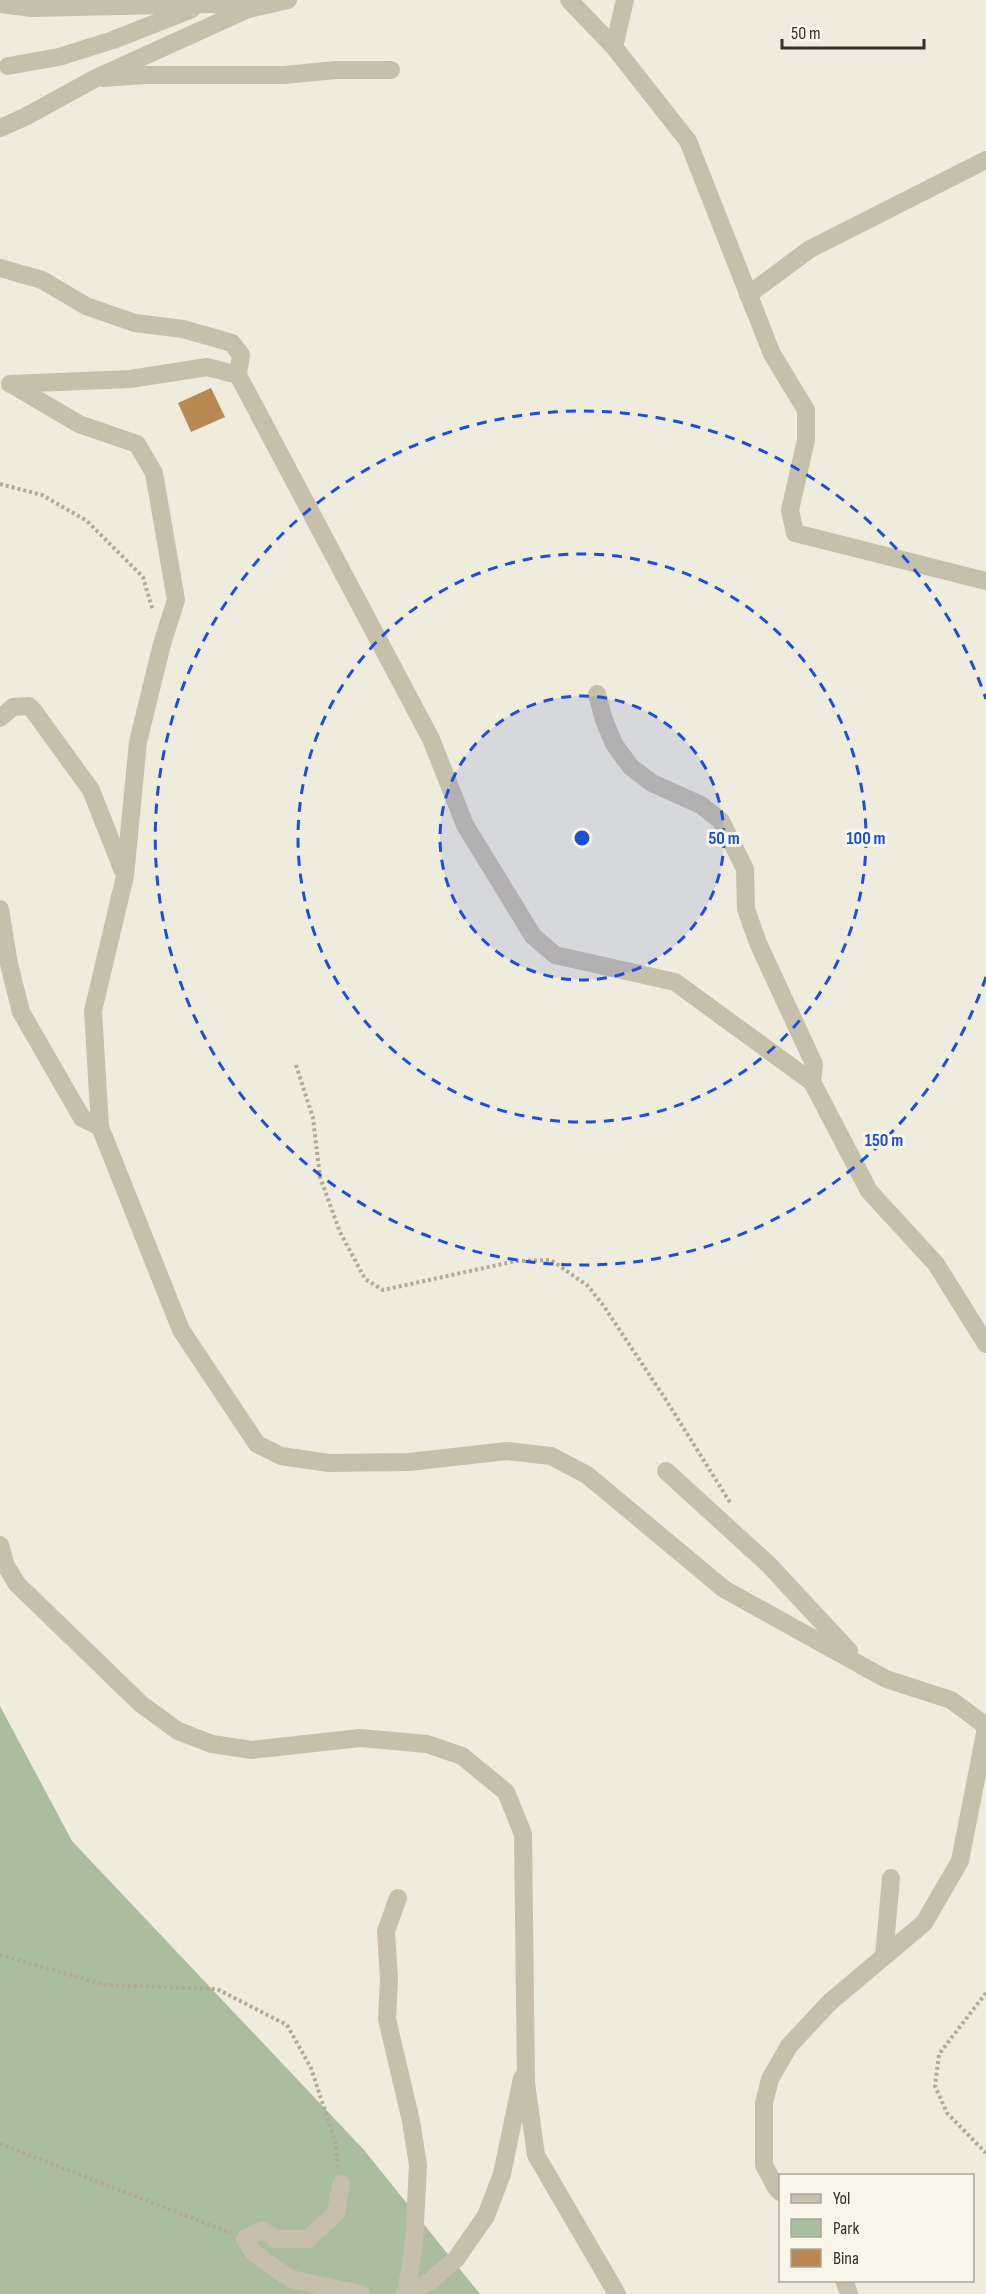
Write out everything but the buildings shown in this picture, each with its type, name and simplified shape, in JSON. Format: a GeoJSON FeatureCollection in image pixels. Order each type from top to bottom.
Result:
{"type":"FeatureCollection","features":[{"type":"Feature","properties":{"kind":"street"},"geometry":{"type":"LineString","coordinates":[[0,128],[96,78],[248,9],[288,0]]}},
{"type":"Feature","properties":{"kind":"street"},"geometry":{"type":"LineString","coordinates":[[569,0],[614,47],[688,141],[772,354],[806,410],[806,440],[790,510],[795,533],[986,580]]}},
{"type":"Feature","properties":{"kind":"street"},"geometry":{"type":"LineString","coordinates":[[614,47],[625,0]]}},
{"type":"Feature","properties":{"kind":"street"},"geometry":{"type":"LineString","coordinates":[[0,4],[31,8],[211,4],[248,9]]}},
{"type":"Feature","properties":{"kind":"street"},"geometry":{"type":"LineString","coordinates":[[8,66],[59,57],[114,40],[186,11],[211,4]]}},
{"type":"Feature","properties":{"kind":"street"},"geometry":{"type":"LineString","coordinates":[[96,78],[147,75],[284,75],[336,70],[391,70]]}},
{"type":"Feature","properties":{"kind":"street"},"geometry":{"type":"LineString","coordinates":[[748,295],[810,249],[986,160]]}},
{"type":"Feature","properties":{"kind":"street"},"geometry":{"type":"LineString","coordinates":[[0,268],[42,280],[86,306],[135,323],[183,329],[232,343],[241,355],[238,375],[431,739],[465,825],[533,936],[555,955],[675,982],[812,1082],[869,1191],[936,1264],[986,1344]]}},
{"type":"Feature","properties":{"kind":"street"},"geometry":{"type":"LineString","coordinates":[[5,383],[130,379],[207,367],[238,375]]}},
{"type":"Feature","properties":{"kind":"street"},"geometry":{"type":"LineString","coordinates":[[5,383],[79,424],[137,444],[154,473],[176,600],[162,644],[138,742],[125,876],[93,1011],[100,1127],[181,1330],[257,1444],[281,1456],[329,1463],[409,1462],[507,1452],[551,1456],[587,1475],[724,1589],[886,1679],[951,1700],[986,1727],[960,1861],[924,1923],[830,2002],[789,2046],[770,2079],[764,2103],[764,2165],[779,2191]]}},
{"type":"Feature","properties":{"kind":"street"},"geometry":{"type":"LineString","coordinates":[[597,694],[614,744],[631,767],[652,783],[701,805],[721,821],[730,837],[745,869],[746,909],[758,943],[814,1064],[812,1082]]}},
{"type":"Feature","properties":{"kind":"street"},"geometry":{"type":"LineString","coordinates":[[0,718],[13,707],[29,706],[33,710],[91,790],[125,876]]}},
{"type":"Feature","properties":{"kind":"street"},"geometry":{"type":"LineString","coordinates":[[0,909],[9,964],[21,1012],[82,1118],[100,1127]]}},
{"type":"Feature","properties":{"kind":"street"},"geometry":{"type":"LineString","coordinates":[[666,1471],[768,1564],[862,1665]]}},
{"type":"Feature","properties":{"kind":"street"},"geometry":{"type":"LineString","coordinates":[[0,1545],[6,1566],[17,1584],[141,1704],[178,1731],[212,1744],[252,1750],[360,1738],[427,1744],[462,1756],[506,1792],[523,1834],[526,2083],[536,2155],[617,2294]]}},
{"type":"Feature","properties":{"kind":"street"},"geometry":{"type":"LineString","coordinates":[[884,1956],[891,1878]]}},
{"type":"Feature","properties":{"kind":"street"},"geometry":{"type":"LineString","coordinates":[[398,1898],[386,1931],[389,1979],[387,2019],[418,2165],[414,2243],[405,2294]]}},
{"type":"Feature","properties":{"kind":"street"},"geometry":{"type":"LineString","coordinates":[[405,2294],[429,2282],[456,2259],[486,2216],[502,2175],[515,2105],[526,2062]]}},
{"type":"Feature","properties":{"kind":"street"},"geometry":{"type":"LineString","coordinates":[[341,2184],[336,2213],[308,2239],[276,2239],[261,2230],[245,2239],[254,2253],[291,2279],[361,2294]]}},
{"type":"Feature","properties":{"kind":"path"},"geometry":{"type":"LineString","coordinates":[[0,484],[42,495],[87,521],[106,539],[143,577],[162,644]]}},
{"type":"Feature","properties":{"kind":"path"},"geometry":{"type":"LineString","coordinates":[[296,1065],[313,1118],[320,1177],[340,1232],[366,1279],[382,1290],[516,1261],[552,1260],[588,1286],[603,1305],[732,1506]]}},
{"type":"Feature","properties":{"kind":"path"},"geometry":{"type":"LineString","coordinates":[[0,1955],[106,1985],[217,1989],[287,2025],[311,2068],[335,2141],[341,2184]]}},
{"type":"Feature","properties":{"kind":"path"},"geometry":{"type":"LineString","coordinates":[[986,1993],[939,2054],[935,2086],[947,2114],[986,2153]]}},
{"type":"Feature","properties":{"kind":"path"},"geometry":{"type":"LineString","coordinates":[[0,2144],[245,2239]]}},
{"type":"Feature","properties":{"kind":"green space"},"geometry":{"type":"Polygon","coordinates":[[[0,1706],[72,1841],[364,2150],[480,2294],[0,2294],[0,1706]]]}}]}
